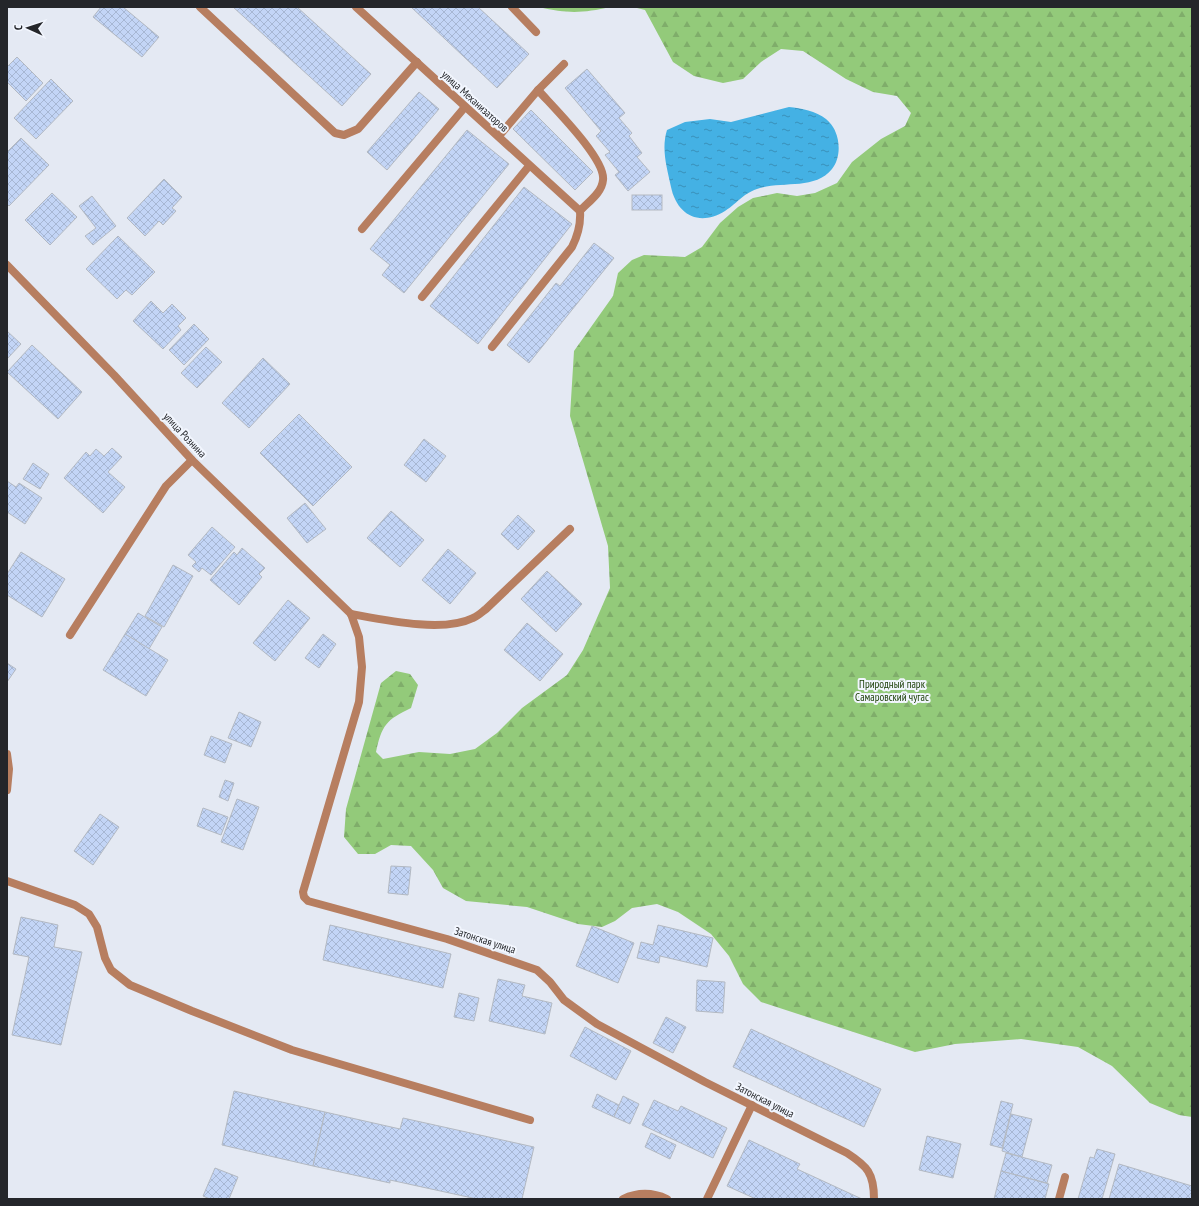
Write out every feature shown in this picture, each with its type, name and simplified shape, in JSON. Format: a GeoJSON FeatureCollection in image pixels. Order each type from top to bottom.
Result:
{"type":"FeatureCollection","features":[{"type":"Feature","properties":{"kind":"street"},"geometry":{"type":"LineString","coordinates":[[200,7],[336,133],[344,135],[358,129],[417,62]]}},
{"type":"Feature","properties":{"kind":"street","name":"улица Механизаторов"},"geometry":{"type":"LineString","coordinates":[[356,7],[580,211]]}},
{"type":"Feature","properties":{"kind":"street"},"geometry":{"type":"LineString","coordinates":[[512,7],[536,32]]}},
{"type":"Feature","properties":{"kind":"street"},"geometry":{"type":"LineString","coordinates":[[499,136],[538,90],[564,64]]}},
{"type":"Feature","properties":{"kind":"street"},"geometry":{"type":"LineString","coordinates":[[492,347],[572,247],[578,235],[581,224],[580,211],[600,190],[604,179],[601,168],[583,139],[538,90]]}},
{"type":"Feature","properties":{"kind":"street"},"geometry":{"type":"LineString","coordinates":[[362,229],[465,107]]}},
{"type":"Feature","properties":{"kind":"street"},"geometry":{"type":"LineString","coordinates":[[422,297],[529,166]]}},
{"type":"Feature","properties":{"kind":"street","name":"улица Рознина"},"geometry":{"type":"LineString","coordinates":[[7,265],[192,460],[351,614]]}},
{"type":"Feature","properties":{"kind":"street"},"geometry":{"type":"LineString","coordinates":[[70,635],[166,486],[192,460]]}},
{"type":"Feature","properties":{"kind":"street"},"geometry":{"type":"LineString","coordinates":[[351,614],[406,623],[436,624],[455,624],[473,618],[486,609],[570,529]]}},
{"type":"Feature","properties":{"kind":"street","name":"Затонская улица"},"geometry":{"type":"LineString","coordinates":[[351,614],[359,637],[362,667],[358,702],[303,892],[304,897],[308,901],[447,939],[537,970],[550,982],[564,1000],[578,1012],[621,1038],[847,1153],[863,1163],[870,1172],[874,1199]]}},
{"type":"Feature","properties":{"kind":"street"},"geometry":{"type":"LineString","coordinates":[[7,754],[9,769],[7,790]]}},
{"type":"Feature","properties":{"kind":"street"},"geometry":{"type":"LineString","coordinates":[[7,881],[76,905],[89,914],[97,927],[105,958],[111,970],[130,985],[192,1012],[292,1050],[530,1120]]}},
{"type":"Feature","properties":{"kind":"street"},"geometry":{"type":"LineString","coordinates":[[707,1199],[752,1105]]}},
{"type":"Feature","properties":{"kind":"street"},"geometry":{"type":"LineString","coordinates":[[1058,1199],[1065,1177]]}},
{"type":"Feature","properties":{"kind":"street"},"geometry":{"type":"LineString","coordinates":[[623,1199],[635,1194],[648,1194],[667,1199]]}},
{"type":"Feature","properties":{"kind":"green space"},"geometry":{"type":"Polygon","coordinates":[[[539,7],[611,7],[592,11],[567,12],[539,7]]]}},
{"type":"Feature","properties":{"kind":"green space","name":"Природный парк Самаровский чугас"},"geometry":{"type":"Polygon","coordinates":[[[633,7],[1192,7],[1192,1117],[1179,1115],[1150,1103],[1112,1066],[1078,1047],[1021,1039],[955,1044],[915,1052],[761,1002],[743,984],[729,956],[711,934],[678,912],[657,904],[632,908],[615,921],[602,927],[578,924],[527,907],[466,901],[443,888],[433,870],[411,846],[391,845],[375,854],[358,854],[344,837],[346,809],[381,683],[396,671],[410,674],[418,685],[411,708],[396,716],[386,724],[380,735],[376,752],[383,759],[419,752],[450,754],[475,749],[497,733],[522,708],[567,675],[583,650],[610,588],[608,546],[570,416],[574,351],[613,296],[618,273],[632,260],[644,255],[685,257],[702,247],[720,223],[738,207],[753,198],[777,193],[797,196],[815,193],[837,183],[852,162],[881,139],[905,126],[911,113],[897,96],[873,92],[846,79],[803,51],[781,49],[761,62],[743,79],[723,83],[694,76],[673,62],[645,10],[633,7]]]}},
{"type":"Feature","properties":{"kind":"water"},"geometry":{"type":"Polygon","coordinates":[[[789,107],[803,109],[822,116],[834,129],[837,136],[839,150],[838,157],[832,169],[825,176],[817,180],[799,184],[769,186],[754,190],[745,195],[725,211],[715,216],[706,218],[690,216],[678,205],[671,187],[665,158],[665,137],[667,130],[685,122],[710,119],[731,122],[789,107]]]}},
{"type":"Feature","properties":{"kind":"building"},"geometry":{"type":"Polygon","coordinates":[[[101,7],[123,7],[159,37],[142,57],[93,17],[101,7]]]}},
{"type":"Feature","properties":{"kind":"building"},"geometry":{"type":"Polygon","coordinates":[[[233,7],[297,7],[371,74],[342,106],[233,7]]]}},
{"type":"Feature","properties":{"kind":"building"},"geometry":{"type":"Polygon","coordinates":[[[411,7],[478,7],[529,54],[497,88],[411,7]]]}},
{"type":"Feature","properties":{"kind":"building"},"geometry":{"type":"Polygon","coordinates":[[[17,57],[43,83],[26,101],[7,82],[7,67],[17,57]]]}},
{"type":"Feature","properties":{"kind":"building"},"geometry":{"type":"Polygon","coordinates":[[[587,69],[625,113],[619,118],[632,133],[629,136],[642,153],[637,157],[650,172],[628,191],[615,175],[619,172],[605,155],[610,152],[596,136],[601,131],[565,88],[587,69]]]}},
{"type":"Feature","properties":{"kind":"building"},"geometry":{"type":"Polygon","coordinates":[[[51,79],[73,101],[36,139],[14,118],[51,79]]]}},
{"type":"Feature","properties":{"kind":"building"},"geometry":{"type":"Polygon","coordinates":[[[419,92],[439,109],[387,170],[367,152],[419,92]]]}},
{"type":"Feature","properties":{"kind":"building"},"geometry":{"type":"Polygon","coordinates":[[[531,110],[593,172],[575,190],[513,129],[531,110]]]}},
{"type":"Feature","properties":{"kind":"building"},"geometry":{"type":"Polygon","coordinates":[[[467,130],[509,164],[404,293],[382,275],[390,265],[370,249],[467,130]]]}},
{"type":"Feature","properties":{"kind":"building"},"geometry":{"type":"Polygon","coordinates":[[[21,138],[49,165],[9,206],[7,204],[7,152],[21,138]]]}},
{"type":"Feature","properties":{"kind":"building"},"geometry":{"type":"Polygon","coordinates":[[[164,179],[182,197],[172,208],[176,211],[163,225],[159,221],[145,236],[127,218],[164,179]]]}},
{"type":"Feature","properties":{"kind":"building"},"geometry":{"type":"Polygon","coordinates":[[[524,187],[572,224],[478,344],[430,306],[524,187]]]}},
{"type":"Feature","properties":{"kind":"building"},"geometry":{"type":"Polygon","coordinates":[[[52,193],[77,217],[50,245],[25,220],[52,193]]]}},
{"type":"Feature","properties":{"kind":"building"},"geometry":{"type":"Polygon","coordinates":[[[632,195],[662,195],[662,210],[632,210],[632,195]]]}},
{"type":"Feature","properties":{"kind":"building"},"geometry":{"type":"Polygon","coordinates":[[[92,196],[116,226],[93,245],[85,236],[96,228],[79,206],[92,196]]]}},
{"type":"Feature","properties":{"kind":"building"},"geometry":{"type":"Polygon","coordinates":[[[118,236],[155,272],[132,295],[126,290],[117,299],[86,269],[118,236]]]}},
{"type":"Feature","properties":{"kind":"building"},"geometry":{"type":"Polygon","coordinates":[[[594,243],[614,258],[529,363],[507,345],[556,283],[560,286],[594,243]]]}},
{"type":"Feature","properties":{"kind":"building"},"geometry":{"type":"Polygon","coordinates":[[[151,301],[163,313],[172,304],[186,318],[178,326],[181,330],[163,349],[133,321],[151,301]]]}},
{"type":"Feature","properties":{"kind":"building"},"geometry":{"type":"Polygon","coordinates":[[[194,324],[209,339],[184,365],[169,350],[194,324]]]}},
{"type":"Feature","properties":{"kind":"building"},"geometry":{"type":"Polygon","coordinates":[[[7,331],[21,344],[7,359],[7,331]]]}},
{"type":"Feature","properties":{"kind":"building"},"geometry":{"type":"Polygon","coordinates":[[[32,345],[82,392],[58,419],[7,372],[32,345]]]}},
{"type":"Feature","properties":{"kind":"building"},"geometry":{"type":"Polygon","coordinates":[[[206,347],[222,362],[197,388],[181,373],[206,347]]]}},
{"type":"Feature","properties":{"kind":"building"},"geometry":{"type":"Polygon","coordinates":[[[263,358],[290,384],[249,428],[222,403],[263,358]]]}},
{"type":"Feature","properties":{"kind":"building"},"geometry":{"type":"Polygon","coordinates":[[[299,414],[352,467],[313,506],[260,453],[299,414]]]}},
{"type":"Feature","properties":{"kind":"building"},"geometry":{"type":"Polygon","coordinates":[[[424,439],[446,456],[426,482],[404,465],[424,439]]]}},
{"type":"Feature","properties":{"kind":"building"},"geometry":{"type":"Polygon","coordinates":[[[112,448],[122,457],[108,472],[125,487],[103,513],[64,478],[86,452],[90,456],[96,449],[104,456],[112,448]]]}},
{"type":"Feature","properties":{"kind":"building"},"geometry":{"type":"Polygon","coordinates":[[[33,463],[49,474],[40,489],[23,479],[33,463]]]}},
{"type":"Feature","properties":{"kind":"building"},"geometry":{"type":"Polygon","coordinates":[[[7,481],[16,487],[19,483],[42,498],[25,524],[7,512],[7,481]]]}},
{"type":"Feature","properties":{"kind":"building"},"geometry":{"type":"Polygon","coordinates":[[[305,503],[326,529],[307,543],[287,518],[305,503]]]}},
{"type":"Feature","properties":{"kind":"building"},"geometry":{"type":"Polygon","coordinates":[[[391,511],[424,540],[400,567],[367,538],[391,511]]]}},
{"type":"Feature","properties":{"kind":"building"},"geometry":{"type":"Polygon","coordinates":[[[518,515],[535,531],[518,550],[501,534],[518,515]]]}},
{"type":"Feature","properties":{"kind":"building"},"geometry":{"type":"Polygon","coordinates":[[[212,527],[235,547],[211,575],[202,568],[199,572],[192,566],[196,562],[188,555],[212,527]]]}},
{"type":"Feature","properties":{"kind":"building"},"geometry":{"type":"Polygon","coordinates":[[[242,548],[265,568],[259,574],[262,577],[239,605],[210,580],[234,552],[237,555],[242,548]]]}},
{"type":"Feature","properties":{"kind":"building"},"geometry":{"type":"Polygon","coordinates":[[[448,549],[476,573],[450,604],[422,580],[448,549]]]}},
{"type":"Feature","properties":{"kind":"building"},"geometry":{"type":"Polygon","coordinates":[[[21,552],[65,579],[42,617],[7,595],[7,574],[21,552]]]}},
{"type":"Feature","properties":{"kind":"building"},"geometry":{"type":"Polygon","coordinates":[[[173,565],[193,576],[164,627],[145,616],[173,565]]]}},
{"type":"Feature","properties":{"kind":"building"},"geometry":{"type":"Polygon","coordinates":[[[547,571],[582,604],[556,632],[521,599],[547,571]]]}},
{"type":"Feature","properties":{"kind":"building"},"geometry":{"type":"Polygon","coordinates":[[[288,600],[310,618],[275,661],[253,643],[288,600]]]}},
{"type":"Feature","properties":{"kind":"building"},"geometry":{"type":"Polygon","coordinates":[[[138,613],[162,627],[149,649],[125,634],[138,613]]]}},
{"type":"Feature","properties":{"kind":"building"},"geometry":{"type":"Polygon","coordinates":[[[527,623],[563,654],[540,681],[504,650],[527,623]]]}},
{"type":"Feature","properties":{"kind":"building"},"geometry":{"type":"Polygon","coordinates":[[[125,634],[168,660],[146,696],[103,670],[125,634]]]}},
{"type":"Feature","properties":{"kind":"building"},"geometry":{"type":"Polygon","coordinates":[[[323,634],[336,644],[319,668],[305,658],[323,634]]]}},
{"type":"Feature","properties":{"kind":"building"},"geometry":{"type":"Polygon","coordinates":[[[7,663],[16,669],[7,682],[7,663]]]}},
{"type":"Feature","properties":{"kind":"building"},"geometry":{"type":"Polygon","coordinates":[[[239,712],[261,722],[251,747],[228,738],[239,712]]]}},
{"type":"Feature","properties":{"kind":"building"},"geometry":{"type":"Polygon","coordinates":[[[211,736],[232,744],[225,763],[204,755],[211,736]]]}},
{"type":"Feature","properties":{"kind":"building"},"geometry":{"type":"Polygon","coordinates":[[[225,780],[234,783],[228,801],[219,797],[225,780]]]}},
{"type":"Feature","properties":{"kind":"building"},"geometry":{"type":"Polygon","coordinates":[[[237,799],[259,807],[243,850],[221,842],[237,799]]]}},
{"type":"Feature","properties":{"kind":"building"},"geometry":{"type":"Polygon","coordinates":[[[203,808],[228,817],[221,835],[197,826],[203,808]]]}},
{"type":"Feature","properties":{"kind":"building"},"geometry":{"type":"Polygon","coordinates":[[[100,814],[119,827],[93,865],[74,851],[100,814]]]}},
{"type":"Feature","properties":{"kind":"building"},"geometry":{"type":"Polygon","coordinates":[[[391,866],[411,867],[408,895],[388,893],[391,866]]]}},
{"type":"Feature","properties":{"kind":"building"},"geometry":{"type":"Polygon","coordinates":[[[21,917],[58,925],[54,947],[82,952],[61,1045],[12,1035],[29,957],[13,954],[21,917]]]}},
{"type":"Feature","properties":{"kind":"building"},"geometry":{"type":"Polygon","coordinates":[[[330,925],[451,954],[443,988],[323,960],[330,925]]]}},
{"type":"Feature","properties":{"kind":"building"},"geometry":{"type":"Polygon","coordinates":[[[658,925],[713,938],[707,967],[660,956],[659,963],[637,958],[641,942],[653,945],[658,925]]]}},
{"type":"Feature","properties":{"kind":"building"},"geometry":{"type":"Polygon","coordinates":[[[592,926],[634,943],[618,983],[576,966],[592,926]]]}},
{"type":"Feature","properties":{"kind":"building"},"geometry":{"type":"Polygon","coordinates":[[[498,979],[525,985],[522,996],[552,1003],[545,1034],[489,1021],[498,979]]]}},
{"type":"Feature","properties":{"kind":"building"},"geometry":{"type":"Polygon","coordinates":[[[697,980],[725,982],[723,1013],[696,1011],[697,980]]]}},
{"type":"Feature","properties":{"kind":"building"},"geometry":{"type":"Polygon","coordinates":[[[459,993],[479,998],[474,1021],[454,1017],[459,993]]]}},
{"type":"Feature","properties":{"kind":"building"},"geometry":{"type":"Polygon","coordinates":[[[666,1017],[686,1027],[673,1053],[653,1043],[666,1017]]]}},
{"type":"Feature","properties":{"kind":"building"},"geometry":{"type":"Polygon","coordinates":[[[585,1027],[631,1051],[616,1080],[570,1056],[585,1027]]]}},
{"type":"Feature","properties":{"kind":"building"},"geometry":{"type":"Polygon","coordinates":[[[751,1029],[881,1089],[864,1127],[733,1067],[751,1029]]]}},
{"type":"Feature","properties":{"kind":"building"},"geometry":{"type":"Polygon","coordinates":[[[234,1091],[325,1112],[313,1166],[222,1145],[234,1091]]]}},
{"type":"Feature","properties":{"kind":"building"},"geometry":{"type":"Polygon","coordinates":[[[597,1094],[619,1105],[614,1117],[592,1107],[597,1094]]]}},
{"type":"Feature","properties":{"kind":"building"},"geometry":{"type":"Polygon","coordinates":[[[623,1096],[639,1104],[630,1124],[614,1117],[623,1096]]]}},
{"type":"Feature","properties":{"kind":"building"},"geometry":{"type":"Polygon","coordinates":[[[654,1100],[678,1111],[681,1106],[727,1128],[713,1158],[642,1125],[654,1100]]]}},
{"type":"Feature","properties":{"kind":"building"},"geometry":{"type":"Polygon","coordinates":[[[1001,1101],[1013,1104],[1002,1148],[990,1145],[1001,1101]]]}},
{"type":"Feature","properties":{"kind":"building"},"geometry":{"type":"Polygon","coordinates":[[[325,1112],[400,1129],[403,1118],[534,1147],[522,1199],[477,1199],[390,1180],[390,1183],[313,1166],[325,1112]]]}},
{"type":"Feature","properties":{"kind":"building"},"geometry":{"type":"Polygon","coordinates":[[[1011,1114],[1032,1119],[1022,1157],[1002,1151],[1011,1114]]]}},
{"type":"Feature","properties":{"kind":"building"},"geometry":{"type":"Polygon","coordinates":[[[651,1133],[676,1145],[670,1159],[645,1147],[651,1133]]]}},
{"type":"Feature","properties":{"kind":"building"},"geometry":{"type":"Polygon","coordinates":[[[927,1136],[961,1144],[953,1178],[919,1170],[927,1136]]]}},
{"type":"Feature","properties":{"kind":"building"},"geometry":{"type":"Polygon","coordinates":[[[749,1140],[800,1164],[797,1169],[862,1199],[756,1199],[727,1186],[749,1140]]]}},
{"type":"Feature","properties":{"kind":"building"},"geometry":{"type":"Polygon","coordinates":[[[1097,1149],[1115,1154],[1102,1199],[1078,1199],[1090,1157],[1094,1158],[1097,1149]]]}},
{"type":"Feature","properties":{"kind":"building"},"geometry":{"type":"Polygon","coordinates":[[[1006,1153],[1052,1165],[1047,1183],[1001,1171],[1006,1153]]]}},
{"type":"Feature","properties":{"kind":"building"},"geometry":{"type":"Polygon","coordinates":[[[1119,1164],[1192,1186],[1192,1199],[1109,1199],[1119,1164]]]}},
{"type":"Feature","properties":{"kind":"building"},"geometry":{"type":"Polygon","coordinates":[[[215,1168],[238,1177],[229,1199],[210,1199],[203,1196],[215,1168]]]}},
{"type":"Feature","properties":{"kind":"building"},"geometry":{"type":"Polygon","coordinates":[[[1001,1171],[1049,1184],[1045,1199],[994,1199],[1001,1171]]]}}]}
